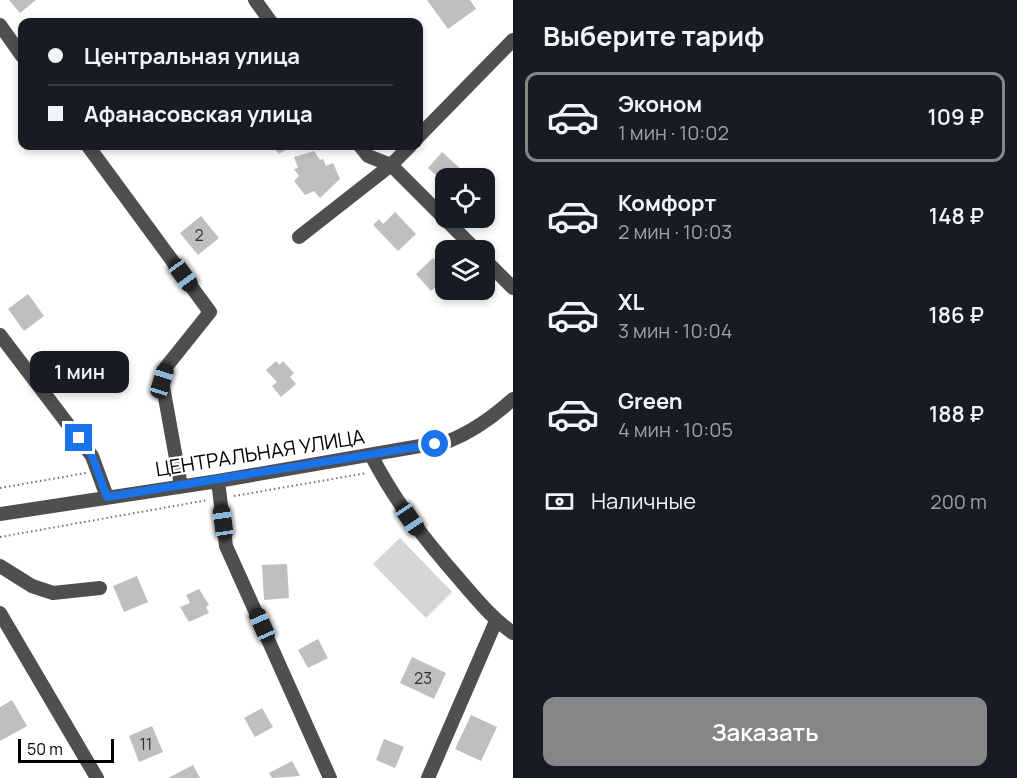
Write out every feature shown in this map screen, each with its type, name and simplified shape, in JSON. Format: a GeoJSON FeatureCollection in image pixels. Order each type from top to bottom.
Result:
{"type":"FeatureCollection","features":[{"type":"Feature","properties":{"kind":"street"},"geometry":{"type":"LineString","coordinates":[[255,0],[268,18]]}},
{"type":"Feature","properties":{"kind":"street"},"geometry":{"type":"LineString","coordinates":[[0,25],[18,50]]}},
{"type":"Feature","properties":{"kind":"street"},"geometry":{"type":"LineString","coordinates":[[423,132],[513,40]]}},
{"type":"Feature","properties":{"kind":"street"},"geometry":{"type":"LineString","coordinates":[[91,150],[210,312],[166,367],[162,381],[181,486]]}},
{"type":"Feature","properties":{"kind":"street"},"geometry":{"type":"LineString","coordinates":[[363,150],[368,156],[391,165],[466,240]]}},
{"type":"Feature","properties":{"kind":"street"},"geometry":{"type":"LineString","coordinates":[[299,237],[391,165],[406,150]]}},
{"type":"Feature","properties":{"kind":"street"},"geometry":{"type":"LineString","coordinates":[[495,270],[513,288]]}},
{"type":"Feature","properties":{"kind":"street"},"geometry":{"type":"LineString","coordinates":[[0,335],[92,456],[107,497]]}},
{"type":"Feature","properties":{"kind":"street","name":"ЦЕНТРАЛЬНАЯ УЛИЦА"},"geometry":{"type":"LineString","coordinates":[[0,514],[218,481],[449,441],[467,434],[484,423],[513,399]]}},
{"type":"Feature","properties":{"kind":"street"},"geometry":{"type":"LineString","coordinates":[[371,455],[422,537],[496,621],[513,633]]}},
{"type":"Feature","properties":{"kind":"street"},"geometry":{"type":"LineString","coordinates":[[218,481],[226,546],[330,778]]}},
{"type":"Feature","properties":{"kind":"street"},"geometry":{"type":"LineString","coordinates":[[0,566],[32,586],[53,593],[100,588]]}},
{"type":"Feature","properties":{"kind":"street"},"geometry":{"type":"LineString","coordinates":[[0,613],[97,778]]}},
{"type":"Feature","properties":{"kind":"street"},"geometry":{"type":"LineString","coordinates":[[428,778],[496,621]]}},
{"type":"Feature","properties":{"kind":"path"},"geometry":{"type":"LineString","coordinates":[[0,488],[98,471]]}},
{"type":"Feature","properties":{"kind":"path"},"geometry":{"type":"LineString","coordinates":[[0,537],[379,471]]}},
{"type":"Feature","properties":{"kind":"shaded area"},"geometry":{"type":"Polygon","coordinates":[[[400,538],[452,592],[426,618],[373,564],[400,538]]]}},
{"type":"Feature","properties":{"kind":"building"},"geometry":{"type":"Polygon","coordinates":[[[9,0],[36,0],[20,13],[9,0]]]}},
{"type":"Feature","properties":{"kind":"building"},"geometry":{"type":"Polygon","coordinates":[[[427,0],[470,0],[476,9],[448,29],[427,0]]]}},
{"type":"Feature","properties":{"kind":"building"},"geometry":{"type":"Polygon","coordinates":[[[314,151],[320,160],[323,159],[326,166],[333,163],[340,179],[320,198],[314,191],[305,195],[294,181],[299,176],[294,169],[298,168],[294,157],[314,151]]]}},
{"type":"Feature","properties":{"kind":"building"},"geometry":{"type":"Polygon","coordinates":[[[442,152],[460,168],[435,168],[435,174],[428,168],[442,152]]]}},
{"type":"Feature","properties":{"kind":"building"},"geometry":{"type":"Polygon","coordinates":[[[395,212],[416,234],[398,251],[373,225],[379,219],[383,224],[395,212]]]}},
{"type":"Feature","properties":{"kind":"building"},"geometry":{"type":"Polygon","coordinates":[[[201,216],[219,238],[198,255],[180,233],[201,216]]]}},
{"type":"Feature","properties":{"kind":"building"},"geometry":{"type":"Polygon","coordinates":[[[433,258],[435,260],[435,288],[431,291],[416,274],[433,258]]]}},
{"type":"Feature","properties":{"kind":"building"},"geometry":{"type":"Polygon","coordinates":[[[28,294],[44,316],[24,331],[8,309],[28,294]]]}},
{"type":"Feature","properties":{"kind":"building"},"geometry":{"type":"Polygon","coordinates":[[[276,361],[279,365],[283,361],[294,373],[290,377],[296,384],[281,397],[272,386],[277,382],[266,370],[276,361]]]}},
{"type":"Feature","properties":{"kind":"building"},"geometry":{"type":"Polygon","coordinates":[[[287,564],[289,598],[264,600],[262,565],[287,564]]]}},
{"type":"Feature","properties":{"kind":"building"},"geometry":{"type":"Polygon","coordinates":[[[137,576],[148,602],[124,612],[113,586],[137,576]]]}},
{"type":"Feature","properties":{"kind":"building"},"geometry":{"type":"Polygon","coordinates":[[[199,589],[209,605],[206,607],[209,613],[189,622],[180,607],[190,603],[186,595],[199,589]]]}},
{"type":"Feature","properties":{"kind":"building"},"geometry":{"type":"Polygon","coordinates":[[[318,639],[328,658],[308,668],[298,650],[318,639]]]}},
{"type":"Feature","properties":{"kind":"building"},"geometry":{"type":"Polygon","coordinates":[[[412,657],[446,673],[434,699],[400,683],[412,657]]]}},
{"type":"Feature","properties":{"kind":"building"},"geometry":{"type":"Polygon","coordinates":[[[12,700],[27,726],[0,741],[0,707],[12,700]]]}},
{"type":"Feature","properties":{"kind":"building"},"geometry":{"type":"Polygon","coordinates":[[[262,708],[273,727],[255,737],[244,718],[262,708]]]}},
{"type":"Feature","properties":{"kind":"building"},"geometry":{"type":"Polygon","coordinates":[[[471,715],[497,727],[481,761],[455,749],[471,715]]]}},
{"type":"Feature","properties":{"kind":"building"},"geometry":{"type":"Polygon","coordinates":[[[152,726],[163,752],[139,762],[129,736],[152,726]]]}},
{"type":"Feature","properties":{"kind":"building"},"geometry":{"type":"Polygon","coordinates":[[[384,739],[404,747],[395,768],[376,760],[384,739]]]}},
{"type":"Feature","properties":{"kind":"building"},"geometry":{"type":"Polygon","coordinates":[[[292,761],[300,776],[272,778],[269,773],[292,761]]]}},
{"type":"Feature","properties":{"kind":"building"},"geometry":{"type":"Polygon","coordinates":[[[193,765],[200,778],[168,778],[193,765]]]}},
{"type":"Feature","properties":{"kind":"route"},"geometry":{"type":"LineString","coordinates":[[79,438],[92,456],[107,497],[218,481],[435,444]]}}]}
